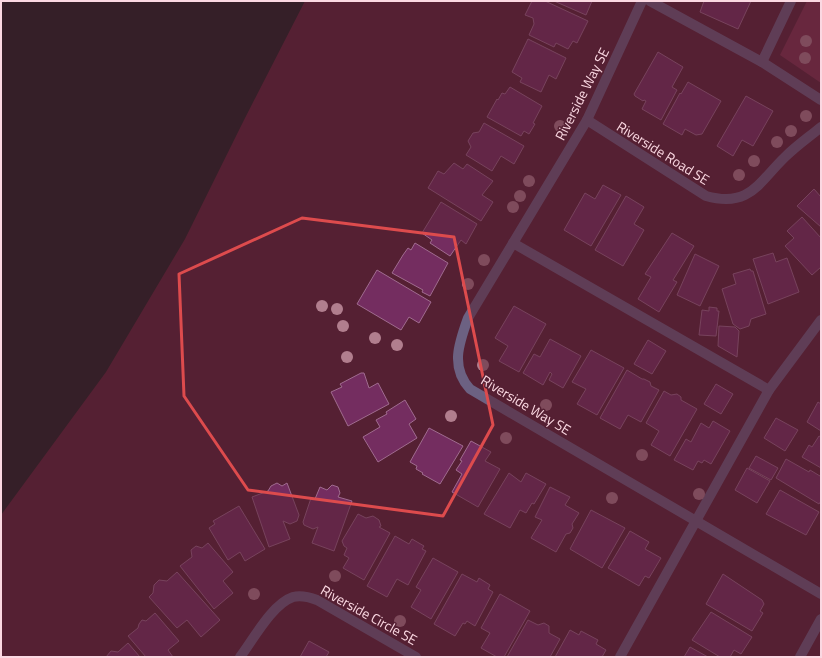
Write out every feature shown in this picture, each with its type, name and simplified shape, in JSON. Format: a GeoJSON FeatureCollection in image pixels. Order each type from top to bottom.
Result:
{"type":"FeatureCollection","features":[{"type":"Feature","properties":{"kind":"street","name":"Riverside Way SE"},"geometry":{"type":"LineString","coordinates":[[642,1],[587,120],[468,318],[461,338],[457,357],[458,366],[464,382],[470,389],[695,522],[821,594]]}},
{"type":"Feature","properties":{"kind":"street"},"geometry":{"type":"LineString","coordinates":[[650,1],[762,62],[821,100]]}},
{"type":"Feature","properties":{"kind":"street"},"geometry":{"type":"LineString","coordinates":[[762,62],[790,1]]}},
{"type":"Feature","properties":{"kind":"street","name":"Riverside Road SE"},"geometry":{"type":"LineString","coordinates":[[587,120],[706,196],[722,200],[737,198],[753,191],[784,157],[821,128]]}},
{"type":"Feature","properties":{"kind":"street"},"geometry":{"type":"LineString","coordinates":[[513,243],[769,390]]}},
{"type":"Feature","properties":{"kind":"street"},"geometry":{"type":"LineString","coordinates":[[620,657],[769,390],[821,320]]}},
{"type":"Feature","properties":{"kind":"street","name":"Riverside Circle SE"},"geometry":{"type":"LineString","coordinates":[[240,657],[276,608],[294,597],[306,596],[317,600],[416,657]]}},
{"type":"Feature","properties":{"kind":"street"},"geometry":{"type":"LineString","coordinates":[[800,657],[821,619]]}},
{"type":"Feature","properties":{"kind":"highlighted area"},"geometry":{"type":"Polygon","coordinates":[[[302,218],[454,237],[493,425],[443,516],[248,490],[184,396],[179,274],[302,218]]]}},
{"type":"Feature","properties":{"kind":"shaded area"},"geometry":{"type":"Polygon","coordinates":[[[1,1],[305,1],[185,239],[106,372],[1,515],[1,1]]]}},
{"type":"Feature","properties":{"kind":"shaded area"},"geometry":{"type":"Polygon","coordinates":[[[807,1],[821,1],[821,83],[780,55],[807,1]]]}},
{"type":"Feature","properties":{"kind":"building"},"geometry":{"type":"Polygon","coordinates":[[[532,1],[545,1],[588,21],[577,43],[573,41],[568,49],[556,43],[554,47],[529,35],[534,24],[533,18],[525,15],[532,1]]]}},
{"type":"Feature","properties":{"kind":"building"},"geometry":{"type":"Polygon","coordinates":[[[554,1],[592,1],[586,15],[554,1]]]}},
{"type":"Feature","properties":{"kind":"building"},"geometry":{"type":"Polygon","coordinates":[[[704,1],[751,1],[738,29],[700,12],[704,1]]]}},
{"type":"Feature","properties":{"kind":"building"},"geometry":{"type":"Polygon","coordinates":[[[528,39],[566,58],[556,79],[549,75],[541,92],[520,82],[522,78],[512,72],[528,39]]]}},
{"type":"Feature","properties":{"kind":"building"},"geometry":{"type":"Polygon","coordinates":[[[658,52],[683,67],[672,87],[677,90],[661,120],[642,109],[646,101],[643,101],[634,94],[658,52]]]}},
{"type":"Feature","properties":{"kind":"building"},"geometry":{"type":"Polygon","coordinates":[[[688,82],[721,101],[702,134],[696,135],[685,129],[682,135],[663,124],[680,93],[681,94],[688,82]]]}},
{"type":"Feature","properties":{"kind":"building"},"geometry":{"type":"Polygon","coordinates":[[[510,87],[542,106],[533,123],[535,124],[529,134],[524,131],[521,136],[487,117],[497,99],[498,100],[502,93],[505,94],[510,87]]]}},
{"type":"Feature","properties":{"kind":"building"},"geometry":{"type":"Polygon","coordinates":[[[746,96],[773,111],[753,146],[742,140],[733,156],[717,146],[746,96]]]}},
{"type":"Feature","properties":{"kind":"building"},"geometry":{"type":"Polygon","coordinates":[[[484,123],[524,146],[514,164],[501,156],[492,171],[466,155],[471,147],[468,141],[473,133],[479,132],[484,123]]]}},
{"type":"Feature","properties":{"kind":"building"},"geometry":{"type":"Polygon","coordinates":[[[454,163],[463,169],[467,164],[493,181],[482,195],[493,202],[481,221],[428,188],[438,171],[444,174],[454,163]]]}},
{"type":"Feature","properties":{"kind":"building"},"geometry":{"type":"Polygon","coordinates":[[[603,185],[621,195],[591,246],[564,230],[585,193],[595,199],[603,185]]]}},
{"type":"Feature","properties":{"kind":"building"},"geometry":{"type":"Polygon","coordinates":[[[814,189],[821,197],[821,227],[797,206],[814,189]]]}},
{"type":"Feature","properties":{"kind":"building"},"geometry":{"type":"Polygon","coordinates":[[[626,196],[644,207],[634,224],[644,230],[623,266],[595,250],[626,196]]]}},
{"type":"Feature","properties":{"kind":"building"},"geometry":{"type":"Polygon","coordinates":[[[441,202],[477,224],[466,244],[461,240],[450,256],[430,243],[432,240],[422,233],[441,202]]]}},
{"type":"Feature","properties":{"kind":"building"},"geometry":{"type":"Polygon","coordinates":[[[802,217],[821,238],[821,267],[812,275],[785,246],[794,238],[787,231],[802,217]]]}},
{"type":"Feature","properties":{"kind":"building"},"geometry":{"type":"Polygon","coordinates":[[[672,233],[694,246],[673,280],[677,282],[659,312],[638,299],[651,277],[645,274],[672,233]]]}},
{"type":"Feature","properties":{"kind":"building"},"geometry":{"type":"Polygon","coordinates":[[[415,243],[448,263],[430,296],[422,292],[423,290],[392,273],[408,248],[411,250],[415,243]]]}},
{"type":"Feature","properties":{"kind":"building"},"geometry":{"type":"Polygon","coordinates":[[[773,253],[776,262],[787,258],[799,292],[768,304],[753,259],[773,253]]]}},
{"type":"Feature","properties":{"kind":"building"},"geometry":{"type":"Polygon","coordinates":[[[695,254],[719,266],[700,306],[677,295],[695,254]]]}},
{"type":"Feature","properties":{"kind":"building"},"geometry":{"type":"Polygon","coordinates":[[[750,269],[753,271],[766,314],[751,319],[749,326],[740,329],[733,324],[722,289],[736,284],[733,274],[750,269]]]}},
{"type":"Feature","properties":{"kind":"building"},"geometry":{"type":"Polygon","coordinates":[[[377,270],[431,302],[419,323],[409,317],[401,330],[357,304],[377,270]]]}},
{"type":"Feature","properties":{"kind":"building"},"geometry":{"type":"Polygon","coordinates":[[[514,306],[546,324],[519,372],[499,361],[508,346],[495,338],[514,306]]]}},
{"type":"Feature","properties":{"kind":"building"},"geometry":{"type":"Polygon","coordinates":[[[709,307],[717,308],[717,311],[719,311],[716,336],[699,335],[702,310],[709,311],[709,307]]]}},
{"type":"Feature","properties":{"kind":"building"},"geometry":{"type":"Polygon","coordinates":[[[719,326],[735,327],[739,331],[737,357],[718,346],[719,326]]]}},
{"type":"Feature","properties":{"kind":"building"},"geometry":{"type":"Polygon","coordinates":[[[550,339],[581,356],[563,388],[549,380],[552,374],[550,372],[543,385],[523,373],[534,354],[540,357],[550,339]]]}},
{"type":"Feature","properties":{"kind":"building"},"geometry":{"type":"Polygon","coordinates":[[[648,340],[666,351],[652,374],[634,364],[648,340]]]}},
{"type":"Feature","properties":{"kind":"building"},"geometry":{"type":"Polygon","coordinates":[[[591,350],[624,368],[597,415],[577,404],[586,389],[572,382],[591,350]]]}},
{"type":"Feature","properties":{"kind":"building"},"geometry":{"type":"Polygon","coordinates":[[[627,370],[650,382],[651,386],[659,390],[641,422],[628,415],[620,429],[600,418],[627,370]]]}},
{"type":"Feature","properties":{"kind":"building"},"geometry":{"type":"Polygon","coordinates":[[[361,373],[364,373],[369,388],[378,383],[389,404],[348,426],[331,392],[342,387],[340,384],[361,373]]]}},
{"type":"Feature","properties":{"kind":"building"},"geometry":{"type":"Polygon","coordinates":[[[716,384],[733,394],[721,414],[704,404],[716,384]]]}},
{"type":"Feature","properties":{"kind":"building"},"geometry":{"type":"Polygon","coordinates":[[[664,391],[671,395],[677,394],[681,397],[681,400],[697,409],[670,456],[651,445],[659,431],[646,423],[664,391]]]}},
{"type":"Feature","properties":{"kind":"building"},"geometry":{"type":"Polygon","coordinates":[[[405,400],[416,419],[409,424],[417,438],[378,462],[363,437],[380,427],[376,420],[387,414],[386,412],[405,400]]]}},
{"type":"Feature","properties":{"kind":"building"},"geometry":{"type":"Polygon","coordinates":[[[818,402],[821,404],[821,431],[807,422],[818,402]]]}},
{"type":"Feature","properties":{"kind":"building"},"geometry":{"type":"Polygon","coordinates":[[[776,418],[798,430],[785,451],[764,438],[776,418]]]}},
{"type":"Feature","properties":{"kind":"building"},"geometry":{"type":"Polygon","coordinates":[[[713,421],[730,431],[711,464],[704,460],[702,463],[698,461],[693,470],[674,460],[686,439],[691,442],[701,423],[709,428],[713,421]]]}},
{"type":"Feature","properties":{"kind":"building"},"geometry":{"type":"Polygon","coordinates":[[[429,428],[463,446],[440,484],[422,474],[423,473],[416,469],[417,466],[410,462],[429,428]]]}},
{"type":"Feature","properties":{"kind":"building"},"geometry":{"type":"Polygon","coordinates":[[[819,436],[821,437],[821,468],[802,457],[809,445],[812,447],[819,436]]]}},
{"type":"Feature","properties":{"kind":"building"},"geometry":{"type":"Polygon","coordinates":[[[471,441],[491,452],[485,461],[500,469],[478,507],[452,492],[462,474],[456,470],[471,441]]]}},
{"type":"Feature","properties":{"kind":"building"},"geometry":{"type":"Polygon","coordinates":[[[756,456],[778,468],[771,480],[749,468],[756,456]]]}},
{"type":"Feature","properties":{"kind":"building"},"geometry":{"type":"Polygon","coordinates":[[[786,459],[809,472],[810,470],[820,476],[821,474],[821,501],[819,504],[776,478],[786,459]]]}},
{"type":"Feature","properties":{"kind":"building"},"geometry":{"type":"Polygon","coordinates":[[[747,468],[770,481],[757,503],[735,490],[747,468]]]}},
{"type":"Feature","properties":{"kind":"building"},"geometry":{"type":"Polygon","coordinates":[[[509,473],[521,482],[526,473],[546,484],[534,504],[532,503],[526,513],[520,510],[510,528],[484,514],[509,473]]]}},
{"type":"Feature","properties":{"kind":"building"},"geometry":{"type":"Polygon","coordinates":[[[277,483],[282,486],[287,483],[299,515],[297,521],[290,524],[283,521],[290,539],[269,547],[252,497],[268,491],[271,486],[277,483]]]}},
{"type":"Feature","properties":{"kind":"building"},"geometry":{"type":"Polygon","coordinates":[[[332,485],[338,487],[340,493],[338,497],[352,501],[334,551],[312,543],[318,527],[313,529],[304,525],[303,522],[311,498],[315,499],[320,487],[327,490],[332,485]]]}},
{"type":"Feature","properties":{"kind":"building"},"geometry":{"type":"Polygon","coordinates":[[[550,487],[570,497],[565,505],[579,513],[572,524],[573,528],[570,533],[566,534],[556,552],[531,538],[542,520],[535,517],[550,487]]]}},
{"type":"Feature","properties":{"kind":"building"},"geometry":{"type":"Polygon","coordinates":[[[780,490],[819,512],[806,535],[766,514],[780,490]]]}},
{"type":"Feature","properties":{"kind":"building"},"geometry":{"type":"Polygon","coordinates":[[[239,506],[265,549],[245,561],[240,552],[228,560],[209,528],[215,524],[213,521],[239,506]]]}},
{"type":"Feature","properties":{"kind":"building"},"geometry":{"type":"Polygon","coordinates":[[[591,510],[625,528],[602,568],[570,549],[591,510]]]}},
{"type":"Feature","properties":{"kind":"building"},"geometry":{"type":"Polygon","coordinates":[[[358,514],[366,518],[373,516],[379,520],[381,526],[379,527],[390,533],[364,580],[343,568],[349,558],[344,555],[347,548],[344,546],[342,541],[358,514]]]}},
{"type":"Feature","properties":{"kind":"building"},"geometry":{"type":"Polygon","coordinates":[[[630,531],[649,542],[645,549],[661,558],[649,578],[645,576],[639,586],[608,568],[630,531]]]}},
{"type":"Feature","properties":{"kind":"building"},"geometry":{"type":"Polygon","coordinates":[[[395,536],[409,544],[412,539],[424,546],[422,549],[426,551],[408,585],[397,579],[387,597],[367,586],[395,536]]]}},
{"type":"Feature","properties":{"kind":"building"},"geometry":{"type":"Polygon","coordinates":[[[208,543],[233,572],[223,581],[233,593],[214,609],[180,566],[192,557],[191,550],[196,546],[202,548],[208,543]]]}},
{"type":"Feature","properties":{"kind":"building"},"geometry":{"type":"Polygon","coordinates":[[[433,558],[458,572],[431,619],[411,607],[421,590],[416,587],[433,558]]]}},
{"type":"Feature","properties":{"kind":"building"},"geometry":{"type":"Polygon","coordinates":[[[177,572],[220,620],[201,637],[187,620],[177,628],[149,597],[153,593],[154,585],[159,580],[167,581],[177,572]]]}},
{"type":"Feature","properties":{"kind":"building"},"geometry":{"type":"Polygon","coordinates":[[[462,574],[477,582],[479,578],[490,585],[488,589],[493,592],[475,626],[467,621],[465,624],[463,623],[455,636],[434,624],[462,574]]]}},
{"type":"Feature","properties":{"kind":"building"},"geometry":{"type":"Polygon","coordinates":[[[723,574],[762,600],[764,604],[760,611],[763,613],[752,631],[706,604],[723,574]]]}},
{"type":"Feature","properties":{"kind":"building"},"geometry":{"type":"Polygon","coordinates":[[[500,594],[530,611],[504,657],[497,657],[481,648],[490,633],[481,628],[500,594]]]}},
{"type":"Feature","properties":{"kind":"building"},"geometry":{"type":"Polygon","coordinates":[[[711,612],[752,637],[741,654],[734,650],[730,657],[720,657],[692,640],[711,612]]]}},
{"type":"Feature","properties":{"kind":"building"},"geometry":{"type":"Polygon","coordinates":[[[155,613],[179,641],[168,650],[173,657],[146,657],[128,636],[138,628],[142,620],[146,621],[155,613]]]}},
{"type":"Feature","properties":{"kind":"building"},"geometry":{"type":"Polygon","coordinates":[[[528,620],[538,625],[544,623],[549,626],[549,633],[560,639],[550,657],[507,657],[528,620]]]}},
{"type":"Feature","properties":{"kind":"building"},"geometry":{"type":"Polygon","coordinates":[[[570,630],[579,635],[581,631],[598,640],[596,644],[606,650],[602,657],[555,657],[570,630]]]}},
{"type":"Feature","properties":{"kind":"building"},"geometry":{"type":"Polygon","coordinates":[[[309,641],[329,652],[326,657],[300,657],[309,641]]]}},
{"type":"Feature","properties":{"kind":"building"},"geometry":{"type":"Polygon","coordinates":[[[128,643],[140,657],[106,657],[111,651],[118,652],[128,643]]]}},
{"type":"Feature","properties":{"kind":"building"},"geometry":{"type":"Polygon","coordinates":[[[690,647],[708,657],[684,657],[690,647]]]}}]}
